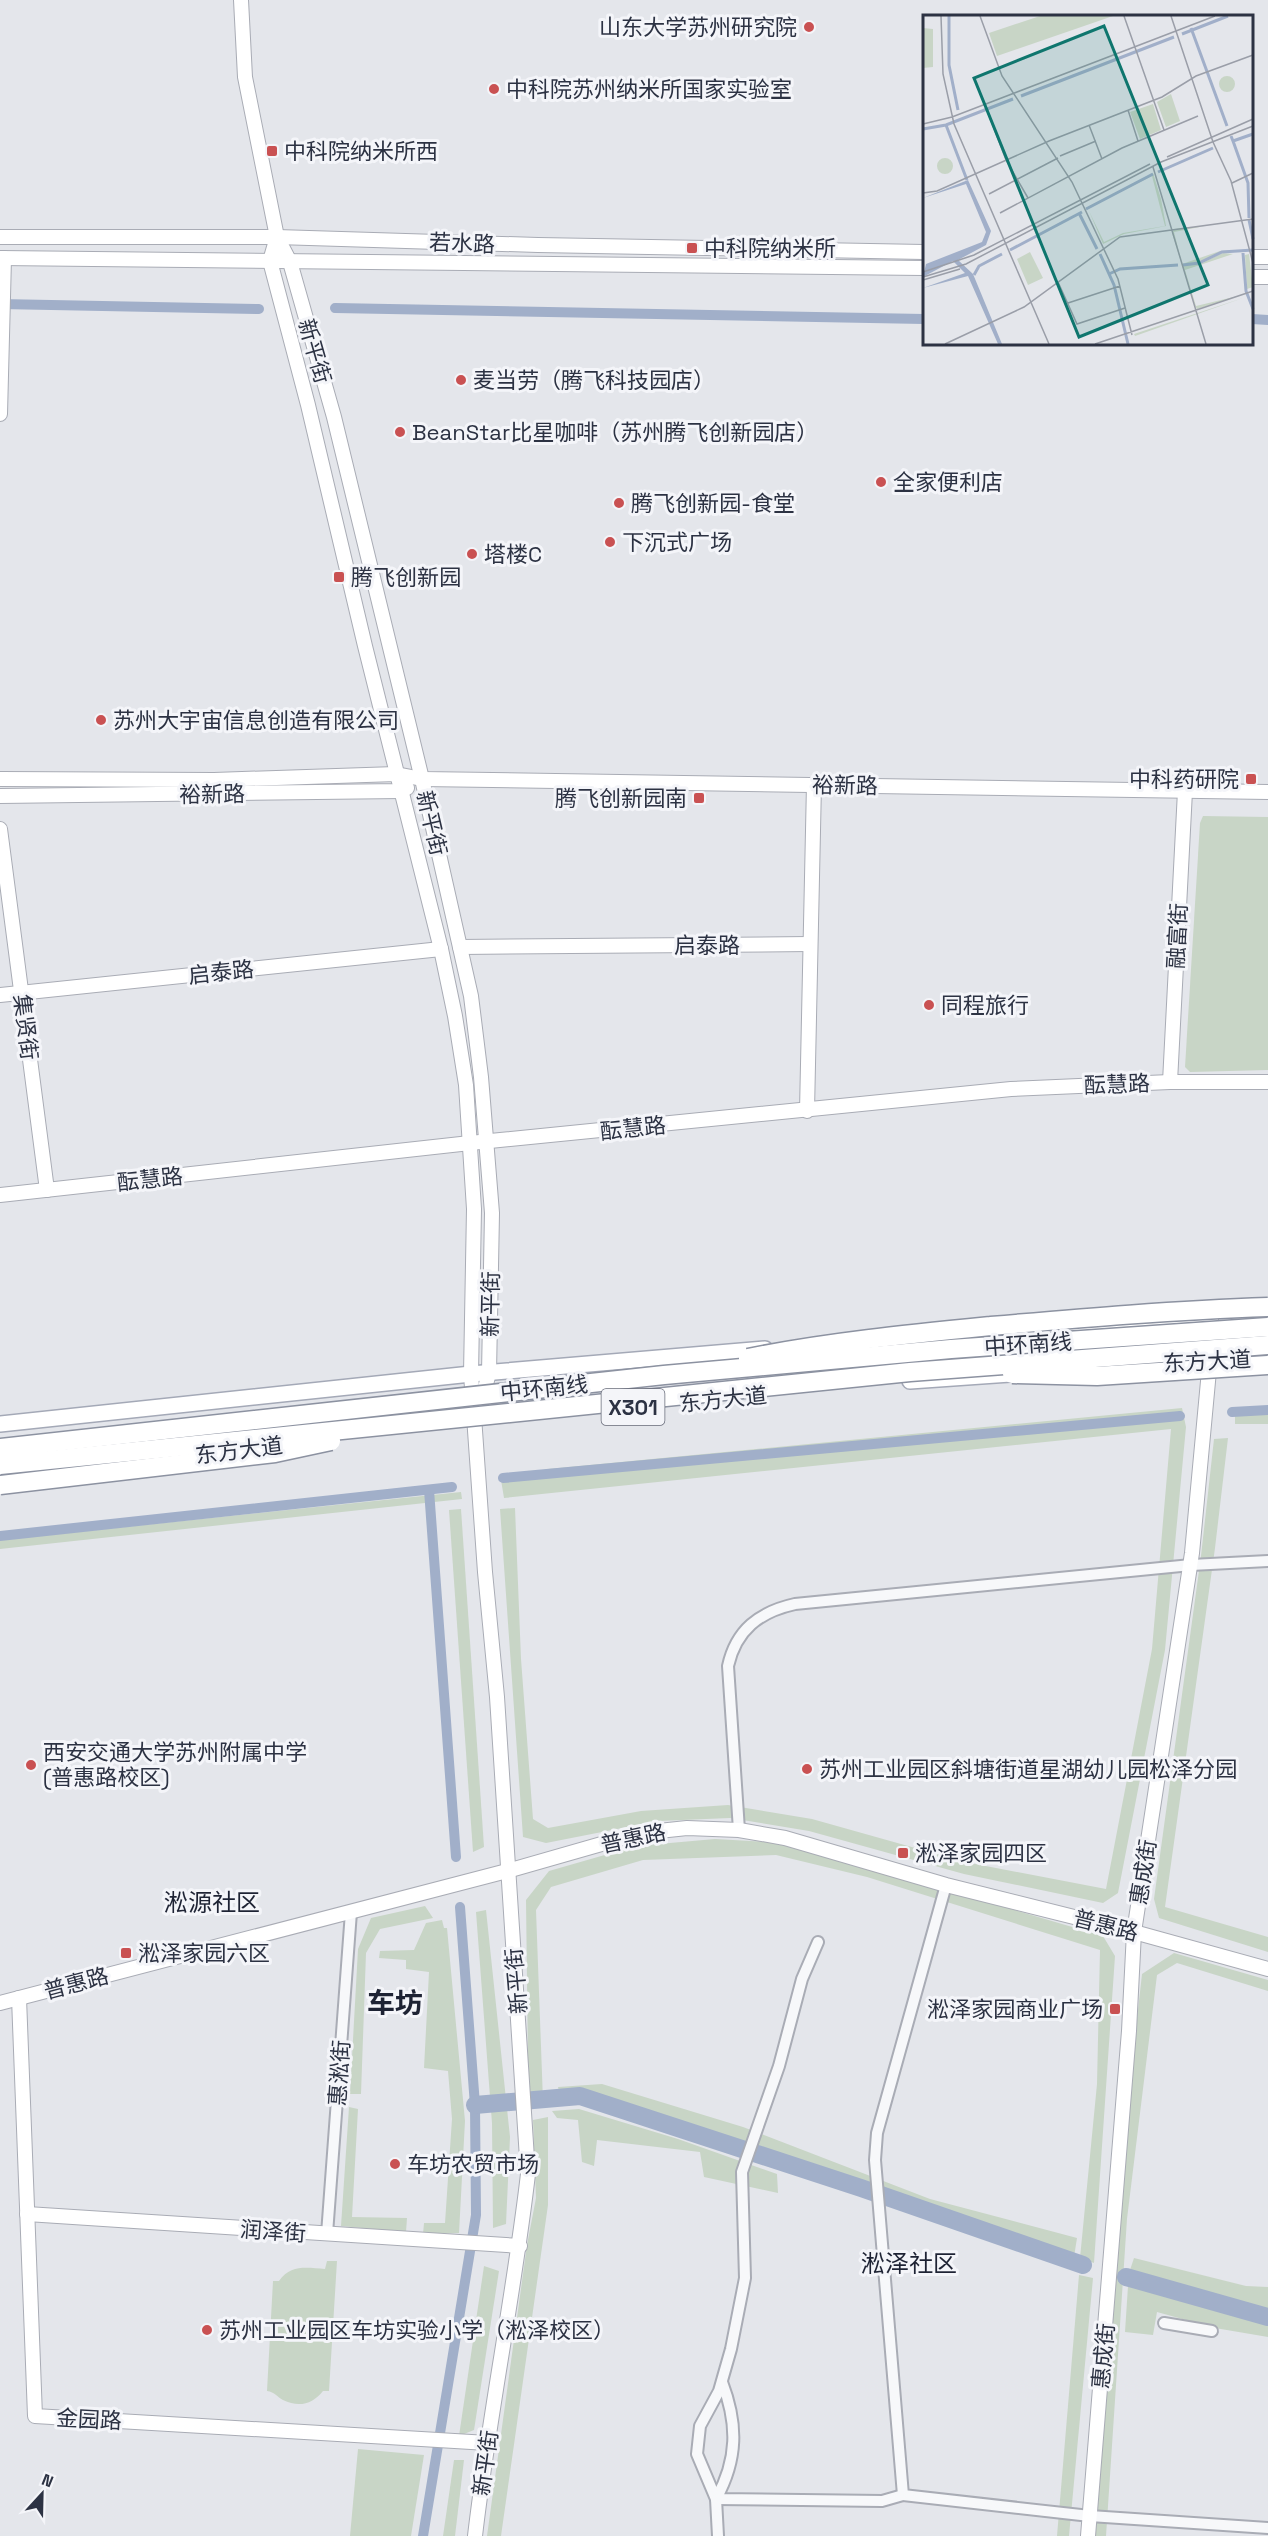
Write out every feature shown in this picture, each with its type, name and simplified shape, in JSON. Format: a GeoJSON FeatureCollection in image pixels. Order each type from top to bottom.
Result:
{"type":"FeatureCollection","features":[{"type":"Feature","properties":{"kind":"highway"},"geometry":{"type":"LineString","coordinates":[[664,1375],[817,1345],[1074,1318],[1268,1307]]}},
{"type":"Feature","properties":{"kind":"highway","name":"中环南线"},"geometry":{"type":"LineString","coordinates":[[0,1448],[664,1375],[951,1349],[1268,1327]]}},
{"type":"Feature","properties":{"kind":"highway","name":"中环南线"},"geometry":{"type":"LineString","coordinates":[[0,1465],[910,1372],[1268,1345]]}},
{"type":"Feature","properties":{"kind":"highway"},"geometry":{"type":"LineString","coordinates":[[910,1372],[1097,1376],[1268,1365]]}},
{"type":"Feature","properties":{"kind":"highway"},"geometry":{"type":"LineString","coordinates":[[0,1485],[275,1453],[412,1424]]}},
{"type":"Feature","properties":{"kind":"main road","name":"东方大道"},"geometry":{"type":"LineString","coordinates":[[0,1424],[691,1353],[1268,1316]]}},
{"type":"Feature","properties":{"kind":"main road","name":"东方大道"},"geometry":{"type":"LineString","coordinates":[[0,1478],[476,1423],[889,1382],[1268,1358]]}},
{"type":"Feature","properties":{"kind":"street","name":"新平街"},"geometry":{"type":"LineString","coordinates":[[241,0],[245,77],[277,237],[290,262],[334,417],[422,779],[471,996],[487,1142],[492,1213],[489,1373],[476,1423]]}},
{"type":"Feature","properties":{"kind":"street","name":"若水路"},"geometry":{"type":"LineString","coordinates":[[0,237],[277,237],[538,245],[923,252]]}},
{"type":"Feature","properties":{"kind":"street","name":"新平街"},"geometry":{"type":"LineString","coordinates":[[277,237],[270,261],[308,405],[396,774],[441,950],[456,1016],[466,1085],[474,1209],[471,1374],[485,1572],[497,1697],[528,2174],[520,2246],[475,2536]]}},
{"type":"Feature","properties":{"kind":"street","name":"若水路"},"geometry":{"type":"LineString","coordinates":[[2,258],[290,262],[547,262],[923,268]]}},
{"type":"Feature","properties":{"kind":"street"},"geometry":{"type":"LineString","coordinates":[[0,414],[2,258]]}},
{"type":"Feature","properties":{"kind":"street"},"geometry":{"type":"LineString","coordinates":[[1253,277],[1268,278]]}},
{"type":"Feature","properties":{"kind":"street","name":"裕新路"},"geometry":{"type":"LineString","coordinates":[[0,779],[214,780],[396,774],[422,779],[1268,792]]}},
{"type":"Feature","properties":{"kind":"street","name":"裕新路"},"geometry":{"type":"LineString","coordinates":[[0,796],[401,791],[422,779]]}},
{"type":"Feature","properties":{"kind":"street"},"geometry":{"type":"LineString","coordinates":[[807,1111],[814,784]]}},
{"type":"Feature","properties":{"kind":"street","name":"融富街"},"geometry":{"type":"LineString","coordinates":[[1170,1082],[1185,791]]}},
{"type":"Feature","properties":{"kind":"street","name":"集贤街"},"geometry":{"type":"LineString","coordinates":[[0,829],[47,1190]]}},
{"type":"Feature","properties":{"kind":"street","name":"启泰路"},"geometry":{"type":"LineString","coordinates":[[460,947],[810,945]]}},
{"type":"Feature","properties":{"kind":"street","name":"启泰路"},"geometry":{"type":"LineString","coordinates":[[0,995],[441,950]]}},
{"type":"Feature","properties":{"kind":"street","name":"酝慧路"},"geometry":{"type":"LineString","coordinates":[[0,1195],[470,1143],[1011,1089],[1170,1082],[1268,1082]]}},
{"type":"Feature","properties":{"kind":"street","name":"惠成街"},"geometry":{"type":"LineString","coordinates":[[1088,2536],[1129,2031],[1134,1932],[1191,1565],[1210,1360],[1211,1318]]}},
{"type":"Feature","properties":{"kind":"street"},"geometry":{"type":"LineString","coordinates":[[739,1830],[728,1666],[735,1644],[759,1616],[795,1604],[1191,1565],[1268,1561]]}},
{"type":"Feature","properties":{"kind":"street","name":"普惠路"},"geometry":{"type":"LineString","coordinates":[[0,2003],[507,1871],[640,1833],[687,1828],[739,1830],[785,1838],[946,1885],[1134,1932],[1268,1969]]}},
{"type":"Feature","properties":{"kind":"street"},"geometry":{"type":"LineString","coordinates":[[903,2495],[875,2160],[877,2133],[946,1885]]}},
{"type":"Feature","properties":{"kind":"street","name":"惠淞街"},"geometry":{"type":"LineString","coordinates":[[327,2234],[351,1912]]}},
{"type":"Feature","properties":{"kind":"street"},"geometry":{"type":"LineString","coordinates":[[718,2536],[716,2499],[697,2454],[700,2426],[722,2382],[731,2349],[745,2278],[742,2172],[779,2066],[802,1979],[818,1942]]}},
{"type":"Feature","properties":{"kind":"street","name":"金园路"},"geometry":{"type":"LineString","coordinates":[[19,1998],[35,2416],[488,2443]]}},
{"type":"Feature","properties":{"kind":"street","name":"润泽街"},"geometry":{"type":"LineString","coordinates":[[27,2214],[520,2246]]}},
{"type":"Feature","properties":{"kind":"street"},"geometry":{"type":"LineString","coordinates":[[1164,2323],[1212,2331]]}},
{"type":"Feature","properties":{"kind":"street"},"geometry":{"type":"LineString","coordinates":[[716,2499],[725,2483],[735,2438],[731,2404],[722,2382]]}},
{"type":"Feature","properties":{"kind":"street"},"geometry":{"type":"LineString","coordinates":[[716,2499],[882,2501],[903,2495],[1090,2516],[1268,2528]]}},
{"type":"Feature","properties":{"kind":"green space"},"geometry":{"type":"Polygon","coordinates":[[[1203,816],[1268,817],[1268,1070],[1190,1072],[1185,1067],[1200,823],[1203,816]]]}},
{"type":"Feature","properties":{"kind":"green space"},"geometry":{"type":"Polygon","coordinates":[[[1182,1408],[1186,1427],[1165,1650],[1118,1893],[1103,1903],[964,1874],[809,1831],[730,1818],[658,1821],[546,1843],[523,1837],[500,1509],[515,1508],[521,1659],[533,1819],[548,1828],[641,1811],[728,1805],[812,1819],[965,1862],[1106,1889],[1152,1649],[1171,1429],[504,1498],[501,1480],[548,1469],[1182,1408]]]}},
{"type":"Feature","properties":{"kind":"green space"},"geometry":{"type":"Polygon","coordinates":[[[1235,1409],[1268,1410],[1268,1424],[1235,1424],[1235,1409]]]}},
{"type":"Feature","properties":{"kind":"green space"},"geometry":{"type":"Polygon","coordinates":[[[1228,1438],[1165,1907],[1268,1937],[1268,1952],[1159,1918],[1154,1899],[1201,1556],[1214,1439],[1228,1438]]]}},
{"type":"Feature","properties":{"kind":"green space"},"geometry":{"type":"Polygon","coordinates":[[[461,1492],[462,1499],[0,1549],[0,1540],[461,1492]]]}},
{"type":"Feature","properties":{"kind":"green space"},"geometry":{"type":"Polygon","coordinates":[[[461,1509],[484,1847],[473,1852],[449,1510],[461,1509]]]}},
{"type":"Feature","properties":{"kind":"green space"},"geometry":{"type":"Polygon","coordinates":[[[715,1839],[771,1842],[844,1860],[1103,1936],[1115,1956],[1094,2263],[1080,2258],[1097,2084],[1100,1950],[867,1877],[776,1855],[643,1860],[551,1887],[536,1910],[543,2101],[531,2101],[528,2062],[526,1900],[549,1871],[636,1846],[715,1839]]]}},
{"type":"Feature","properties":{"kind":"green space"},"geometry":{"type":"Polygon","coordinates":[[[425,1906],[433,1918],[380,1929],[366,1953],[361,2094],[350,2094],[358,1949],[371,1918],[425,1906]]]}},
{"type":"Feature","properties":{"kind":"green space"},"geometry":{"type":"Polygon","coordinates":[[[486,1910],[510,2137],[506,2224],[493,2228],[492,2123],[476,1912],[486,1910]]]}},
{"type":"Feature","properties":{"kind":"green space"},"geometry":{"type":"Polygon","coordinates":[[[442,1920],[444,1928],[447,1928],[465,2121],[459,2233],[423,2234],[424,2223],[445,2223],[452,2119],[448,2071],[424,2068],[429,1972],[406,1969],[406,1960],[379,1958],[380,1951],[414,1950],[426,1923],[442,1920]]]}},
{"type":"Feature","properties":{"kind":"green space"},"geometry":{"type":"Polygon","coordinates":[[[1174,1953],[1268,1980],[1268,1991],[1177,1963],[1157,1975],[1127,2219],[1106,2536],[1094,2536],[1117,2200],[1142,1974],[1174,1953]]]}},
{"type":"Feature","properties":{"kind":"green space"},"geometry":{"type":"Polygon","coordinates":[[[602,2084],[743,2127],[930,2199],[1077,2238],[1074,2257],[591,2099],[561,2100],[558,2087],[602,2084]]]}},
{"type":"Feature","properties":{"kind":"green space"},"geometry":{"type":"Polygon","coordinates":[[[349,2107],[358,2109],[352,2217],[407,2218],[406,2232],[341,2226],[349,2107]]]}},
{"type":"Feature","properties":{"kind":"green space"},"geometry":{"type":"Polygon","coordinates":[[[579,2109],[678,2139],[777,2174],[778,2193],[704,2177],[700,2152],[597,2140],[594,2166],[582,2162],[578,2120],[557,2118],[552,2111],[579,2109]]]}},
{"type":"Feature","properties":{"kind":"green space"},"geometry":{"type":"Polygon","coordinates":[[[548,2117],[548,2205],[501,2536],[487,2536],[527,2245],[536,2198],[533,2120],[548,2117]]]}},
{"type":"Feature","properties":{"kind":"green space"},"geometry":{"type":"Polygon","coordinates":[[[1134,2258],[1246,2286],[1268,2287],[1268,2309],[1130,2270],[1134,2258]]]}},
{"type":"Feature","properties":{"kind":"green space"},"geometry":{"type":"Polygon","coordinates":[[[327,2261],[337,2261],[329,2391],[323,2391],[310,2402],[295,2404],[267,2391],[273,2281],[279,2281],[294,2269],[325,2269],[327,2261]]]}},
{"type":"Feature","properties":{"kind":"green space"},"geometry":{"type":"Polygon","coordinates":[[[484,2266],[499,2271],[474,2430],[459,2436],[484,2266]]]}},
{"type":"Feature","properties":{"kind":"green space"},"geometry":{"type":"Polygon","coordinates":[[[1079,2275],[1093,2278],[1069,2536],[1057,2536],[1079,2275]]]}},
{"type":"Feature","properties":{"kind":"green space"},"geometry":{"type":"Polygon","coordinates":[[[1128,2286],[1268,2322],[1268,2337],[1215,2328],[1157,2312],[1153,2335],[1125,2332],[1128,2286]]]}},
{"type":"Feature","properties":{"kind":"green space"},"geometry":{"type":"Polygon","coordinates":[[[358,2449],[424,2455],[411,2536],[350,2536],[358,2449]]]}},
{"type":"Feature","properties":{"kind":"green space"},"geometry":{"type":"Polygon","coordinates":[[[454,2460],[464,2460],[455,2536],[443,2536],[454,2460]]]}},
{"type":"Feature","properties":{"kind":"waterway"},"geometry":{"type":"LineString","coordinates":[[0,304],[259,309]]}},
{"type":"Feature","properties":{"kind":"waterway"},"geometry":{"type":"LineString","coordinates":[[335,308],[923,319]]}},
{"type":"Feature","properties":{"kind":"waterway"},"geometry":{"type":"LineString","coordinates":[[1253,319],[1268,320]]}},
{"type":"Feature","properties":{"kind":"waterway"},"geometry":{"type":"LineString","coordinates":[[1232,1412],[1268,1410]]}},
{"type":"Feature","properties":{"kind":"waterway"},"geometry":{"type":"LineString","coordinates":[[503,1478],[1180,1416]]}},
{"type":"Feature","properties":{"kind":"waterway"},"geometry":{"type":"LineString","coordinates":[[0,1536],[452,1487]]}},
{"type":"Feature","properties":{"kind":"waterway"},"geometry":{"type":"LineString","coordinates":[[429,1490],[456,1857]]}},
{"type":"Feature","properties":{"kind":"waterway"},"geometry":{"type":"LineString","coordinates":[[423,2536],[476,2215],[475,2105],[460,1907]]}},
{"type":"Feature","properties":{"kind":"waterway"},"geometry":{"type":"LineString","coordinates":[[475,2105],[580,2096],[861,2188],[1083,2265]]}},
{"type":"Feature","properties":{"kind":"waterway"},"geometry":{"type":"LineString","coordinates":[[1126,2277],[1268,2317]]}},
{"type":"Feature","properties":{"kind":"place","name":"山东大学苏州研究院"},"geometry":{"type":"Point","coordinates":[809,27]}},
{"type":"Feature","properties":{"kind":"place","name":"中科院苏州纳米所国家实验室"},"geometry":{"type":"Point","coordinates":[494,89]}},
{"type":"Feature","properties":{"kind":"place","name":"中科院纳米所西"},"geometry":{"type":"Point","coordinates":[272,151]}},
{"type":"Feature","properties":{"kind":"place","name":"中科院纳米所"},"geometry":{"type":"Point","coordinates":[692,248]}},
{"type":"Feature","properties":{"kind":"place","name":"麦当劳（腾飞科技园店）"},"geometry":{"type":"Point","coordinates":[461,380]}},
{"type":"Feature","properties":{"kind":"place","name":"BeanStar比星咖啡（苏州腾飞创新园店）"},"geometry":{"type":"Point","coordinates":[400,432]}},
{"type":"Feature","properties":{"kind":"place","name":"全家便利店"},"geometry":{"type":"Point","coordinates":[881,482]}},
{"type":"Feature","properties":{"kind":"place","name":"腾飞创新园-食堂"},"geometry":{"type":"Point","coordinates":[619,503]}},
{"type":"Feature","properties":{"kind":"place","name":"下沉式广场"},"geometry":{"type":"Point","coordinates":[610,542]}},
{"type":"Feature","properties":{"kind":"place","name":"塔楼C"},"geometry":{"type":"Point","coordinates":[472,554]}},
{"type":"Feature","properties":{"kind":"place","name":"腾飞创新园"},"geometry":{"type":"Point","coordinates":[339,577]}},
{"type":"Feature","properties":{"kind":"place","name":"苏州大宇宙信息创造有限公司"},"geometry":{"type":"Point","coordinates":[101,720]}},
{"type":"Feature","properties":{"kind":"place","name":"中科药研院"},"geometry":{"type":"Point","coordinates":[1251,779]}},
{"type":"Feature","properties":{"kind":"place","name":"腾飞创新园南"},"geometry":{"type":"Point","coordinates":[699,798]}},
{"type":"Feature","properties":{"kind":"place","name":"同程旅行"},"geometry":{"type":"Point","coordinates":[929,1005]}},
{"type":"Feature","properties":{"kind":"place","name":"西安交通大学苏州附属中学 (普惠路校区)"},"geometry":{"type":"Point","coordinates":[31,1765]}},
{"type":"Feature","properties":{"kind":"place","name":"苏州工业园区斜塘街道星湖幼儿园松泽分园"},"geometry":{"type":"Point","coordinates":[807,1769]}},
{"type":"Feature","properties":{"kind":"place","name":"淞泽家园四区"},"geometry":{"type":"Point","coordinates":[903,1853]}},
{"type":"Feature","properties":{"kind":"place","name":"淞泽家园六区"},"geometry":{"type":"Point","coordinates":[126,1953]}},
{"type":"Feature","properties":{"kind":"place","name":"淞泽家园商业广场"},"geometry":{"type":"Point","coordinates":[1115,2009]}},
{"type":"Feature","properties":{"kind":"place","name":"车坊农贸市场"},"geometry":{"type":"Point","coordinates":[395,2164]}},
{"type":"Feature","properties":{"kind":"place","name":"苏州工业园区车坊实验小学（淞泽校区）"},"geometry":{"type":"Point","coordinates":[207,2330]}},
{"type":"Feature","properties":{"kind":"district","name":"淞源社区"},"geometry":{"type":"Point","coordinates":[212,1902]}},
{"type":"Feature","properties":{"kind":"district","name":"车坊"},"geometry":{"type":"Point","coordinates":[395,2003]}},
{"type":"Feature","properties":{"kind":"district","name":"淞泽社区"},"geometry":{"type":"Point","coordinates":[909,2263]}}]}
